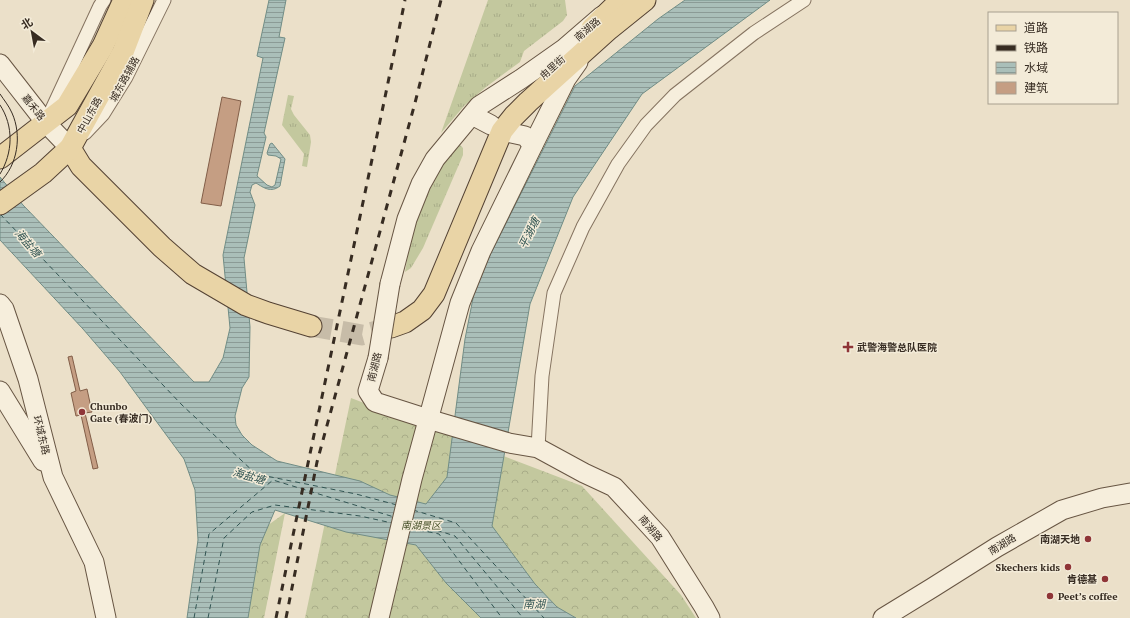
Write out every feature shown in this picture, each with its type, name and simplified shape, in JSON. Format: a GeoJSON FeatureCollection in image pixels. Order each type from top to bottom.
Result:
{"type":"FeatureCollection","features":[{"type":"Feature","properties":{"kind":"main road"},"geometry":{"type":"LineString","coordinates":[[0,158],[67,106],[103,46],[124,0]]}},
{"type":"Feature","properties":{"kind":"main road","name":"中山东路"},"geometry":{"type":"LineString","coordinates":[[0,204],[43,173],[70,148],[123,52],[143,0]]}},
{"type":"Feature","properties":{"kind":"main road"},"geometry":{"type":"LineString","coordinates":[[393,322],[410,308],[429,283],[493,130],[514,116],[609,28],[645,0]]}},
{"type":"Feature","properties":{"kind":"main road","name":"甪里街"},"geometry":{"type":"LineString","coordinates":[[493,130],[498,115],[564,56],[617,3]]}},
{"type":"Feature","properties":{"kind":"main road"},"geometry":{"type":"LineString","coordinates":[[70,148],[89,160],[192,261],[217,278],[241,291],[264,302],[288,309],[313,320]]}},
{"type":"Feature","properties":{"kind":"street"},"geometry":{"type":"LineString","coordinates":[[46,123],[104,0]]}},
{"type":"Feature","properties":{"kind":"street","name":"城东路辅路"},"geometry":{"type":"LineString","coordinates":[[70,148],[107,108],[126,77],[164,0]]}},
{"type":"Feature","properties":{"kind":"street"},"geometry":{"type":"LineString","coordinates":[[538,448],[542,376],[554,293],[583,227],[618,164],[646,125],[675,95],[754,33],[804,0]]}},
{"type":"Feature","properties":{"kind":"street","name":"南湖路"},"geometry":{"type":"LineString","coordinates":[[617,3],[565,48],[479,106],[435,159],[420,184],[407,219],[390,284],[378,358],[368,391],[375,402],[509,443],[538,448],[614,488],[660,537],[710,618]]}},
{"type":"Feature","properties":{"kind":"street"},"geometry":{"type":"LineString","coordinates":[[379,618],[412,479],[460,302],[482,251],[566,79],[588,48]]}},
{"type":"Feature","properties":{"kind":"street","name":"嘉禾路"},"geometry":{"type":"LineString","coordinates":[[0,64],[46,123],[70,148]]}},
{"type":"Feature","properties":{"kind":"street"},"geometry":{"type":"LineString","coordinates":[[472,114],[493,130],[525,136],[533,145]]}},
{"type":"Feature","properties":{"kind":"street","name":"环城东路"},"geometry":{"type":"LineString","coordinates":[[0,304],[4,309],[28,379],[53,477],[94,562],[106,618]]}},
{"type":"Feature","properties":{"kind":"street"},"geometry":{"type":"LineString","coordinates":[[2,394],[8,399],[32,396]]}},
{"type":"Feature","properties":{"kind":"street"},"geometry":{"type":"LineString","coordinates":[[2,394],[53,477]]}},
{"type":"Feature","properties":{"kind":"street","name":"南湖路"},"geometry":{"type":"LineString","coordinates":[[883,618],[997,547],[1062,510],[1102,498],[1130,493]]}},
{"type":"Feature","properties":{"kind":"green space"},"geometry":{"type":"Polygon","coordinates":[[[488,0],[565,0],[567,15],[563,21],[524,51],[520,62],[486,87],[464,106],[441,133],[488,0]]]}},
{"type":"Feature","properties":{"kind":"green space"},"geometry":{"type":"Polygon","coordinates":[[[288,95],[294,96],[291,109],[310,135],[311,142],[307,167],[302,166],[304,154],[282,125],[288,95]]]}},
{"type":"Feature","properties":{"kind":"green space"},"geometry":{"type":"Polygon","coordinates":[[[459,144],[463,148],[463,155],[423,248],[411,268],[405,272],[414,218],[438,164],[459,144]]]}},
{"type":"Feature","properties":{"kind":"green space","name":"南湖景区"},"geometry":{"type":"Polygon","coordinates":[[[351,398],[582,486],[681,595],[696,618],[305,618],[351,398]]]}},
{"type":"Feature","properties":{"kind":"green space"},"geometry":{"type":"Polygon","coordinates":[[[285,513],[264,618],[237,618],[257,533],[285,513]]]}},
{"type":"Feature","properties":{"kind":"water"},"geometry":{"type":"Polygon","coordinates":[[[269,0],[286,0],[279,37],[285,38],[264,133],[266,137],[257,176],[267,185],[272,187],[275,185],[281,159],[276,156],[268,155],[267,153],[270,144],[272,143],[285,159],[280,186],[271,189],[265,188],[256,183],[252,185],[250,192],[255,205],[244,258],[250,327],[249,377],[242,388],[235,416],[236,425],[242,435],[252,445],[277,461],[360,481],[390,495],[426,504],[447,477],[465,339],[476,283],[575,86],[658,19],[685,0],[770,0],[642,94],[573,197],[530,304],[492,526],[535,584],[557,607],[576,618],[481,618],[446,583],[416,545],[346,532],[275,510],[260,545],[248,618],[187,618],[198,540],[195,490],[184,459],[120,372],[83,329],[0,240],[0,177],[23,205],[194,382],[209,382],[223,358],[230,328],[223,255],[263,58],[257,56],[269,0]]]}},
{"type":"Feature","properties":{"kind":"building"},"geometry":{"type":"Polygon","coordinates":[[[222,97],[241,101],[221,206],[201,203],[222,97]]]}},
{"type":"Feature","properties":{"kind":"building","name":"Chunbo Gate (春波门)"},"geometry":{"type":"Polygon","coordinates":[[[72,356],[80,391],[87,389],[92,412],[85,413],[98,468],[93,469],[81,415],[76,416],[71,393],[76,391],[68,357],[72,356]]]}},
{"type":"Feature","properties":{"kind":"ferry route"},"geometry":{"type":"LineString","coordinates":[[0,214],[182,405],[256,474],[356,494],[397,505]]}},
{"type":"Feature","properties":{"kind":"ferry route"},"geometry":{"type":"LineString","coordinates":[[194,618],[209,534],[273,480],[394,517]]}},
{"type":"Feature","properties":{"kind":"ferry route"},"geometry":{"type":"LineString","coordinates":[[208,618],[224,538],[252,512],[275,505],[360,516],[392,523]]}},
{"type":"Feature","properties":{"kind":"ferry route"},"geometry":{"type":"LineString","coordinates":[[413,510],[456,523],[544,618]]}},
{"type":"Feature","properties":{"kind":"ferry route"},"geometry":{"type":"LineString","coordinates":[[411,522],[455,536],[523,618]]}},
{"type":"Feature","properties":{"kind":"ferry route"},"geometry":{"type":"LineString","coordinates":[[410,528],[439,534],[502,618]]}},
{"type":"Feature","properties":{"kind":"tunnel"},"geometry":{"type":"LineString","coordinates":[[311,326],[362,335],[391,327]]}},
{"type":"Feature","properties":{"kind":"tram line"},"geometry":{"type":"LineString","coordinates":[[0,94],[12,113],[17,131],[14,158],[11,167],[0,182]]}},
{"type":"Feature","properties":{"kind":"tram line"},"geometry":{"type":"LineString","coordinates":[[0,105],[5,113],[10,131],[7,157],[0,174]]}},
{"type":"Feature","properties":{"kind":"railway"},"geometry":{"type":"LineString","coordinates":[[276,618],[405,0]]}},
{"type":"Feature","properties":{"kind":"railway"},"geometry":{"type":"LineString","coordinates":[[286,618],[317,462],[415,103],[441,0]]}},
{"type":"Feature","properties":{"kind":"place","name":"武警海警总队医院"},"geometry":{"type":"Point","coordinates":[848,347]}},
{"type":"Feature","properties":{"kind":"place","name":"Chunbo Gate (春波门)"},"geometry":{"type":"Point","coordinates":[82,412]}},
{"type":"Feature","properties":{"kind":"place","name":"南湖天地"},"geometry":{"type":"Point","coordinates":[1088,539]}},
{"type":"Feature","properties":{"kind":"place","name":"Skechers kids"},"geometry":{"type":"Point","coordinates":[1068,567]}},
{"type":"Feature","properties":{"kind":"place","name":"肯德基"},"geometry":{"type":"Point","coordinates":[1105,579]}},
{"type":"Feature","properties":{"kind":"place","name":"Peet’s coffee"},"geometry":{"type":"Point","coordinates":[1050,596]}},
{"type":"Feature","properties":{"kind":"water label","name":"平湖塘"},"geometry":{"type":"Point","coordinates":[529,233]}},
{"type":"Feature","properties":{"kind":"water label","name":"海盐塘"},"geometry":{"type":"Point","coordinates":[28,243]}},
{"type":"Feature","properties":{"kind":"water label","name":"海盐塘"},"geometry":{"type":"Point","coordinates":[249,476]}},
{"type":"Feature","properties":{"kind":"water label","name":"南湖"},"geometry":{"type":"Point","coordinates":[534,604]}}]}
